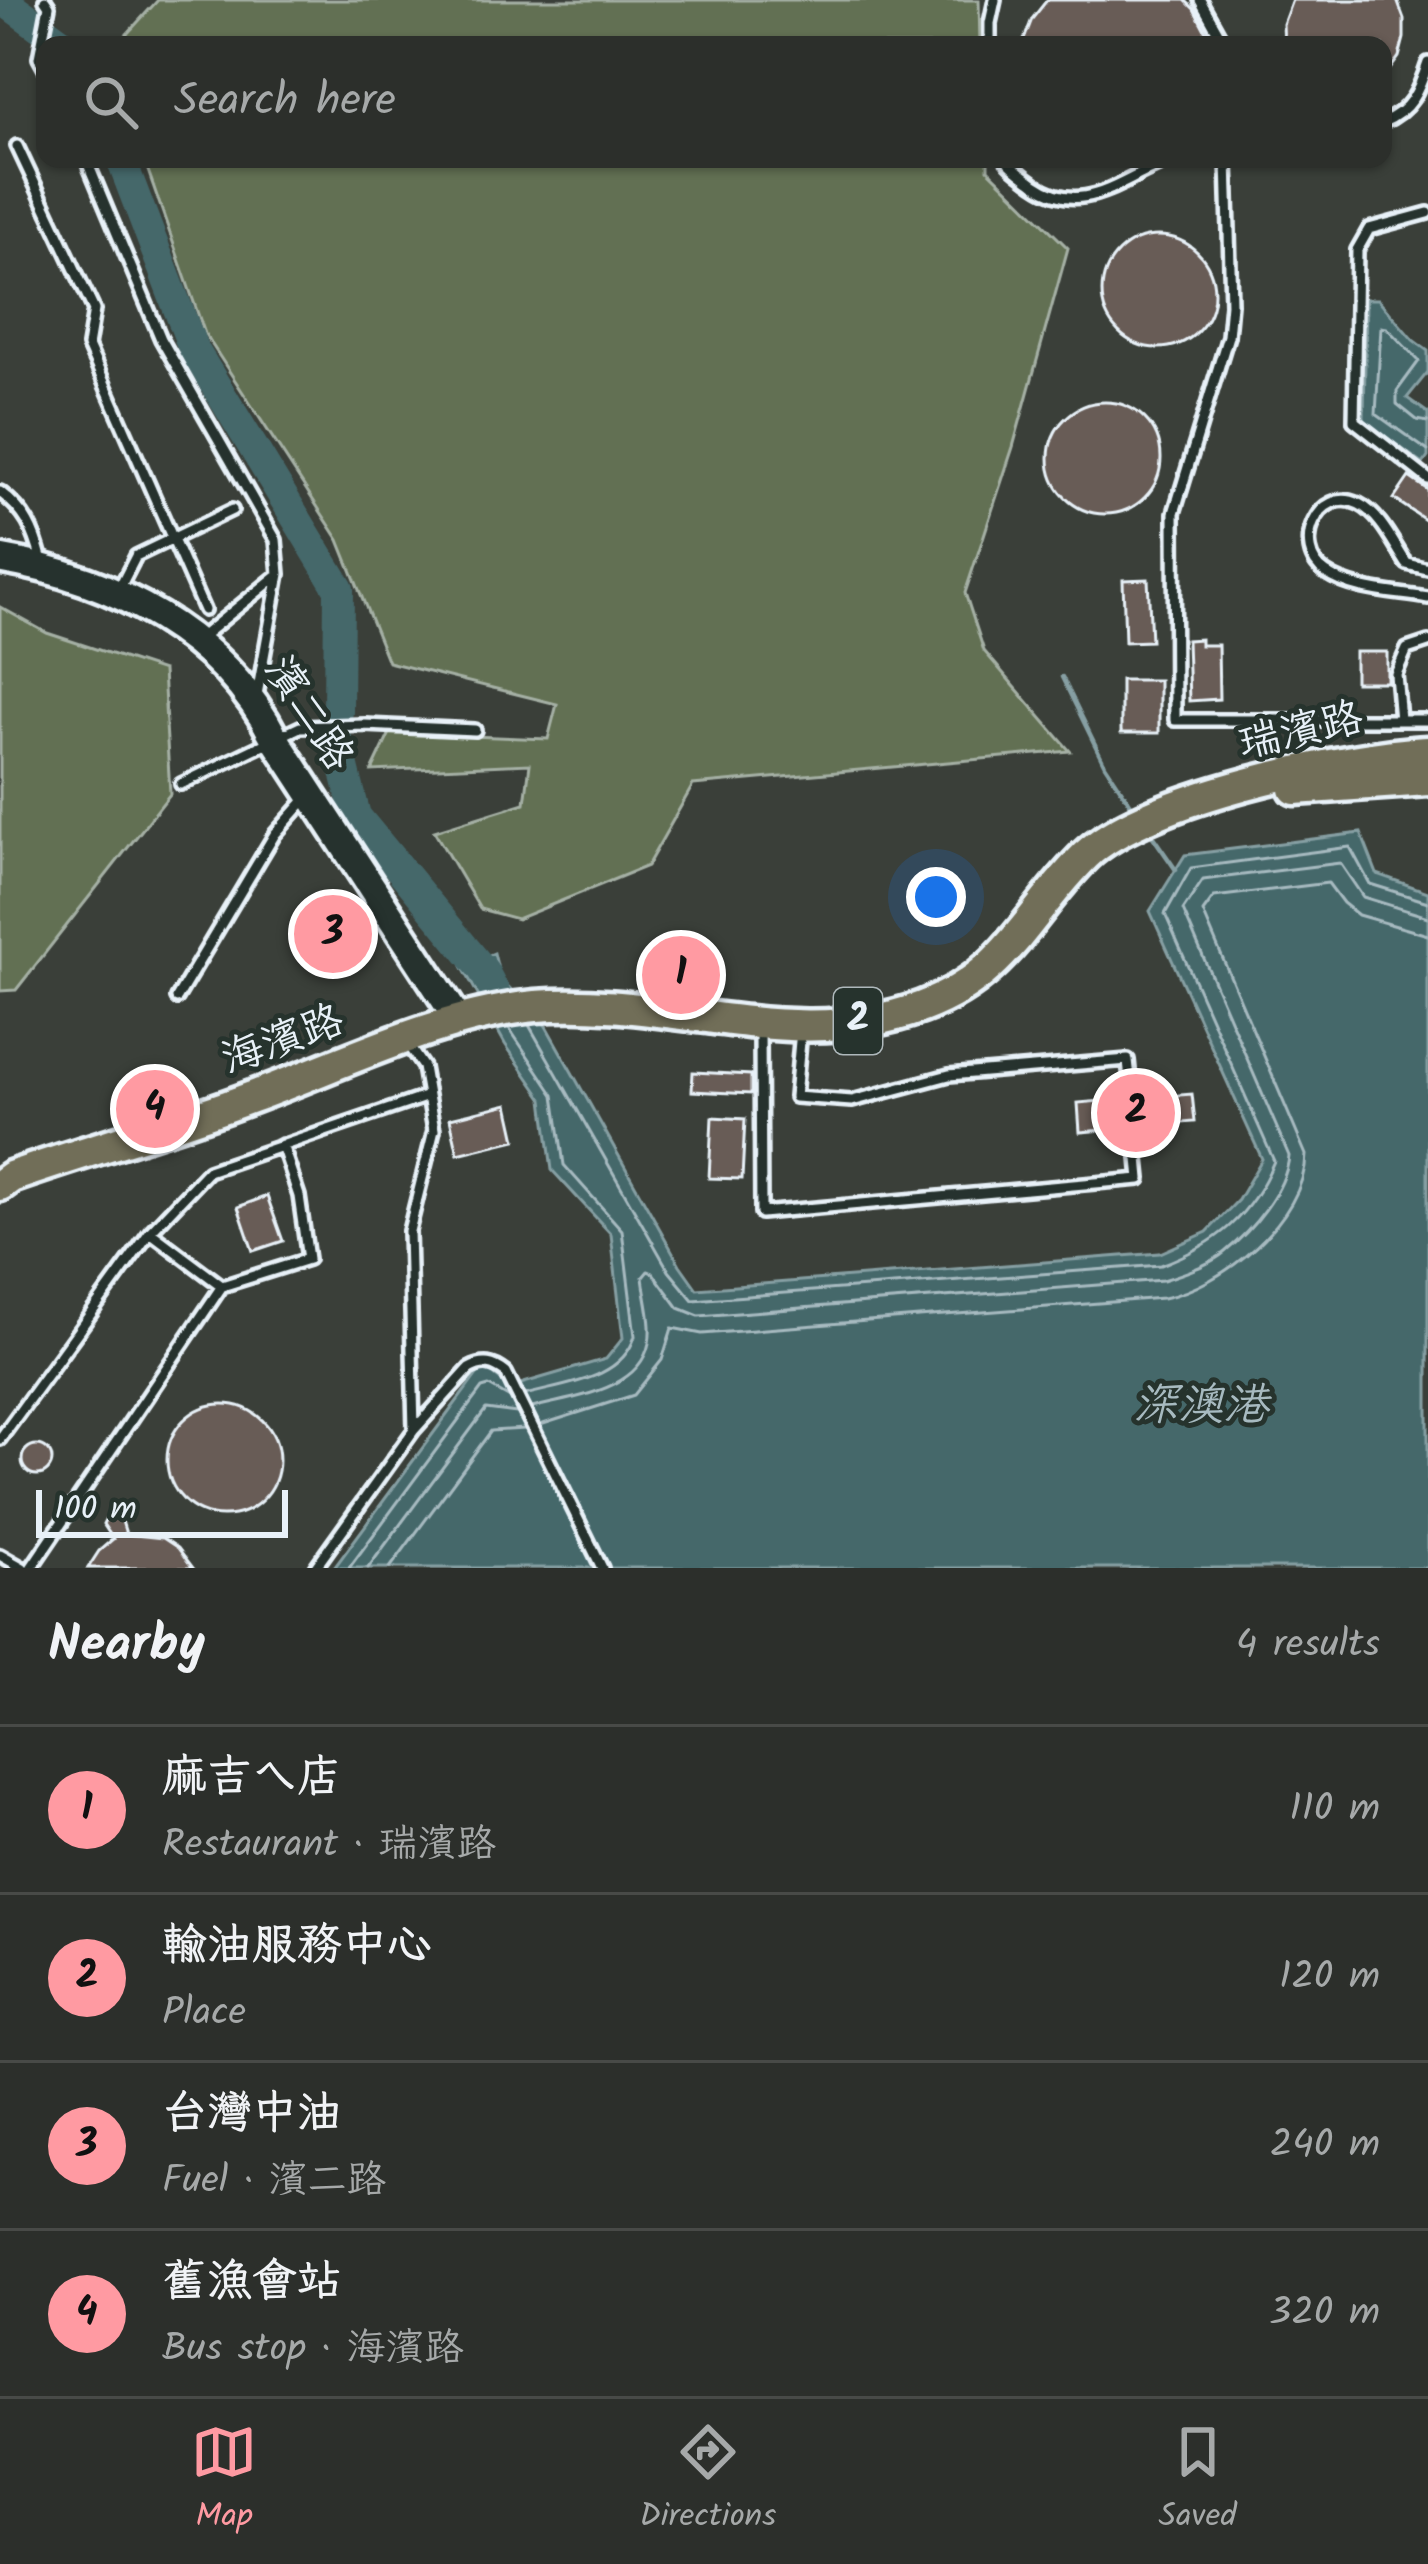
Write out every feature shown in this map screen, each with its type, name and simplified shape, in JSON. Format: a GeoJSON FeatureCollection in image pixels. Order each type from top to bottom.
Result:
{"type":"FeatureCollection","features":[{"type":"Feature","properties":{"kind":"main road","name":"瑞濱路"},"geometry":{"type":"LineString","coordinates":[[1179,806],[1344,760],[1428,752]]}},
{"type":"Feature","properties":{"kind":"main road","name":"瑞濱路"},"geometry":{"type":"LineString","coordinates":[[1179,806],[1351,782],[1428,780]]}},
{"type":"Feature","properties":{"kind":"main road","name":"2"},"geometry":{"type":"LineString","coordinates":[[472,1018],[533,1006],[611,1003],[760,1024],[801,1025],[859,1021],[920,1008],[966,985],[1015,944],[1087,854],[1112,834],[1179,806]]}},
{"type":"Feature","properties":{"kind":"main road","name":"海濱路"},"geometry":{"type":"LineString","coordinates":[[0,1185],[11,1177],[217,1110],[472,1018]]}},
{"type":"Feature","properties":{"kind":"street","name":"濱二路"},"geometry":{"type":"LineString","coordinates":[[0,559],[44,566],[117,592],[219,658],[256,702],[310,794],[472,1018]]}},
{"type":"Feature","properties":{"kind":"lane"},"geometry":{"type":"LineString","coordinates":[[991,36],[995,0]]}},
{"type":"Feature","properties":{"kind":"lane"},"geometry":{"type":"LineString","coordinates":[[1200,0],[1220,36]]}},
{"type":"Feature","properties":{"kind":"lane"},"geometry":{"type":"LineString","coordinates":[[44,36],[47,3]]}},
{"type":"Feature","properties":{"kind":"lane"},"geometry":{"type":"LineString","coordinates":[[1392,119],[1402,115],[1418,92],[1428,63]]}},
{"type":"Feature","properties":{"kind":"lane"},"geometry":{"type":"LineString","coordinates":[[17,146],[94,310],[88,346],[204,610]]}},
{"type":"Feature","properties":{"kind":"lane"},"geometry":{"type":"LineString","coordinates":[[90,168],[161,339],[276,540],[279,574],[256,702]]}},
{"type":"Feature","properties":{"kind":"lane"},"geometry":{"type":"LineString","coordinates":[[1017,168],[1047,192],[1079,200],[1096,197],[1154,168]]}},
{"type":"Feature","properties":{"kind":"lane"},"geometry":{"type":"LineString","coordinates":[[1228,168],[1228,336],[1174,513],[1175,720],[1428,720]]}},
{"type":"Feature","properties":{"kind":"lane"},"geometry":{"type":"LineString","coordinates":[[1428,213],[1369,229],[1357,250],[1354,422],[1424,476],[1428,463]]}},
{"type":"Feature","properties":{"kind":"lane"},"geometry":{"type":"LineString","coordinates":[[0,492],[33,526],[44,566]]}},
{"type":"Feature","properties":{"kind":"lane"},"geometry":{"type":"LineString","coordinates":[[1428,569],[1407,564],[1377,520],[1357,503],[1337,502],[1312,521],[1307,537],[1310,556],[1322,571],[1344,583],[1428,598]]}},
{"type":"Feature","properties":{"kind":"lane"},"geometry":{"type":"LineString","coordinates":[[117,592],[136,556],[232,510]]}},
{"type":"Feature","properties":{"kind":"lane"},"geometry":{"type":"LineString","coordinates":[[196,641],[279,574]]}},
{"type":"Feature","properties":{"kind":"lane"},"geometry":{"type":"LineString","coordinates":[[1400,720],[1396,674],[1407,649],[1428,642]]}},
{"type":"Feature","properties":{"kind":"lane"},"geometry":{"type":"LineString","coordinates":[[181,784],[300,727],[365,724],[475,730]]}},
{"type":"Feature","properties":{"kind":"lane"},"geometry":{"type":"LineString","coordinates":[[177,998],[275,834],[310,794]]}},
{"type":"Feature","properties":{"kind":"lane"},"geometry":{"type":"LineString","coordinates":[[760,1024],[761,1213],[1140,1179],[1135,1127]]}},
{"type":"Feature","properties":{"kind":"lane"},"geometry":{"type":"LineString","coordinates":[[801,1025],[795,1097],[852,1101],[949,1075],[1128,1060],[1132,1099]]}},
{"type":"Feature","properties":{"kind":"lane"},"geometry":{"type":"LineString","coordinates":[[405,1040],[423,1067],[434,1130],[409,1231],[414,1430]]}},
{"type":"Feature","properties":{"kind":"lane"},"geometry":{"type":"LineString","coordinates":[[0,1439],[150,1232],[208,1171],[428,1096]]}},
{"type":"Feature","properties":{"kind":"lane"},"geometry":{"type":"LineString","coordinates":[[0,1555],[27,1568],[222,1286],[308,1258],[299,1196],[282,1145]]}},
{"type":"Feature","properties":{"kind":"lane"},"geometry":{"type":"LineString","coordinates":[[150,1232],[222,1286]]}},
{"type":"Feature","properties":{"kind":"lane"},"geometry":{"type":"LineString","coordinates":[[315,1568],[414,1430],[481,1363],[494,1364],[506,1373],[602,1568]]}},
{"type":"Feature","properties":{"kind":"green space"},"geometry":{"type":"Polygon","coordinates":[[[158,0],[979,0],[980,36],[125,36],[158,0]]]}},
{"type":"Feature","properties":{"kind":"green space"},"geometry":{"type":"Polygon","coordinates":[[[147,168],[988,168],[1068,248],[1013,447],[965,593],[984,651],[1070,751],[693,785],[647,866],[517,919],[480,909],[434,831],[525,803],[530,764],[372,771],[390,733],[548,739],[557,704],[388,662],[339,540],[205,334],[147,168]]]}},
{"type":"Feature","properties":{"kind":"green space"},"geometry":{"type":"Polygon","coordinates":[[[0,607],[47,633],[163,671],[170,794],[16,990],[0,991],[0,607]]]}},
{"type":"Feature","properties":{"kind":"water"},"geometry":{"type":"Polygon","coordinates":[[[1366,299],[1378,299],[1428,351],[1428,372],[1407,398],[1428,413],[1428,457],[1423,464],[1364,421],[1366,299]]]}},
{"type":"Feature","properties":{"kind":"water","name":"深澳港"},"geometry":{"type":"Polygon","coordinates":[[[1361,833],[1377,874],[1428,892],[1428,1568],[334,1568],[483,1366],[510,1387],[606,1359],[623,1338],[611,1234],[552,1170],[543,1099],[505,1044],[462,966],[494,953],[500,978],[546,1026],[697,1289],[1160,1253],[1207,1232],[1238,1200],[1262,1159],[1150,911],[1185,855],[1361,833]]]}},
{"type":"Feature","properties":{"kind":"building"},"geometry":{"type":"Polygon","coordinates":[[[1047,0],[1185,0],[1208,36],[1025,36],[1047,0]]]}},
{"type":"Feature","properties":{"kind":"building"},"geometry":{"type":"Polygon","coordinates":[[[1292,0],[1397,0],[1404,38],[1392,67],[1392,36],[1284,36],[1292,0]]]}},
{"type":"Feature","properties":{"kind":"building"},"geometry":{"type":"Polygon","coordinates":[[[1158,236],[1180,240],[1198,252],[1210,270],[1214,292],[1210,314],[1198,332],[1180,344],[1158,348],[1136,344],[1118,332],[1106,314],[1102,292],[1106,270],[1118,252],[1136,240],[1158,236]]]}},
{"type":"Feature","properties":{"kind":"building"},"geometry":{"type":"Polygon","coordinates":[[[1105,402],[1126,406],[1145,418],[1157,437],[1161,458],[1157,479],[1145,498],[1126,510],[1105,514],[1084,510],[1065,498],[1053,479],[1049,458],[1053,437],[1065,418],[1084,406],[1105,402]]]}},
{"type":"Feature","properties":{"kind":"building"},"geometry":{"type":"Polygon","coordinates":[[[1409,477],[1428,490],[1428,522],[1394,499],[1409,477]]]}},
{"type":"Feature","properties":{"kind":"building"},"geometry":{"type":"Polygon","coordinates":[[[1148,579],[1151,641],[1125,642],[1123,580],[1148,579]]]}},
{"type":"Feature","properties":{"kind":"building"},"geometry":{"type":"Polygon","coordinates":[[[1200,639],[1200,645],[1218,645],[1219,699],[1189,701],[1187,640],[1200,639]]]}},
{"type":"Feature","properties":{"kind":"building"},"geometry":{"type":"Polygon","coordinates":[[[1355,652],[1387,652],[1387,682],[1355,682],[1355,652]]]}},
{"type":"Feature","properties":{"kind":"building"},"geometry":{"type":"Polygon","coordinates":[[[1121,680],[1159,680],[1159,733],[1121,733],[1121,680]]]}},
{"type":"Feature","properties":{"kind":"building"},"geometry":{"type":"Polygon","coordinates":[[[693,1072],[751,1075],[751,1094],[692,1091],[693,1072]]]}},
{"type":"Feature","properties":{"kind":"building"},"geometry":{"type":"Polygon","coordinates":[[[1192,1094],[1195,1122],[1144,1126],[1135,1118],[1126,1128],[1080,1132],[1078,1103],[1123,1099],[1132,1108],[1141,1098],[1192,1094]]]}},
{"type":"Feature","properties":{"kind":"building"},"geometry":{"type":"Polygon","coordinates":[[[508,1104],[516,1140],[458,1154],[450,1118],[508,1104]]]}},
{"type":"Feature","properties":{"kind":"building"},"geometry":{"type":"Polygon","coordinates":[[[712,1117],[745,1119],[742,1179],[709,1178],[712,1117]]]}},
{"type":"Feature","properties":{"kind":"building"},"geometry":{"type":"Polygon","coordinates":[[[267,1196],[283,1241],[253,1251],[238,1207],[267,1196]]]}},
{"type":"Feature","properties":{"kind":"building"},"geometry":{"type":"Polygon","coordinates":[[[223,1404],[244,1409],[262,1421],[274,1439],[279,1460],[274,1481],[262,1499],[244,1511],[223,1516],[202,1511],[184,1499],[172,1481],[167,1460],[172,1439],[184,1421],[202,1409],[223,1404]]]}},
{"type":"Feature","properties":{"kind":"building"},"geometry":{"type":"Polygon","coordinates":[[[37,1445],[48,1449],[52,1460],[48,1471],[37,1475],[26,1471],[22,1460],[26,1449],[37,1445]]]}},
{"type":"Feature","properties":{"kind":"building"},"geometry":{"type":"Polygon","coordinates":[[[115,1515],[126,1534],[163,1538],[193,1568],[88,1568],[113,1539],[103,1524],[115,1515]]]}},
{"type":"Feature","properties":{"kind":"waterway"},"geometry":{"type":"LineString","coordinates":[[3,0],[53,36]]}},
{"type":"Feature","properties":{"kind":"waterway"},"geometry":{"type":"LineString","coordinates":[[124,168],[193,348],[339,589],[338,712]]}},
{"type":"Feature","properties":{"kind":"waterway"},"geometry":{"type":"LineString","coordinates":[[1062,677],[1105,765],[1134,809]]}},
{"type":"Feature","properties":{"kind":"waterway"},"geometry":{"type":"LineString","coordinates":[[337,739],[356,816],[484,971],[496,994]]}},
{"type":"Feature","properties":{"kind":"waterway"},"geometry":{"type":"LineString","coordinates":[[1147,828],[1176,870]]}},
{"type":"Feature","properties":{"kind":"place","name":"台灣中油"},"geometry":{"type":"Point","coordinates":[333,934]}},
{"type":"Feature","properties":{"kind":"place","name":"麻吉ㄟ店"},"geometry":{"type":"Point","coordinates":[681,975]}},
{"type":"Feature","properties":{"kind":"place","name":"舊漁會站"},"geometry":{"type":"Point","coordinates":[155,1109]}},
{"type":"Feature","properties":{"kind":"place","name":"輸油服務中心"},"geometry":{"type":"Point","coordinates":[1136,1113]}}]}
